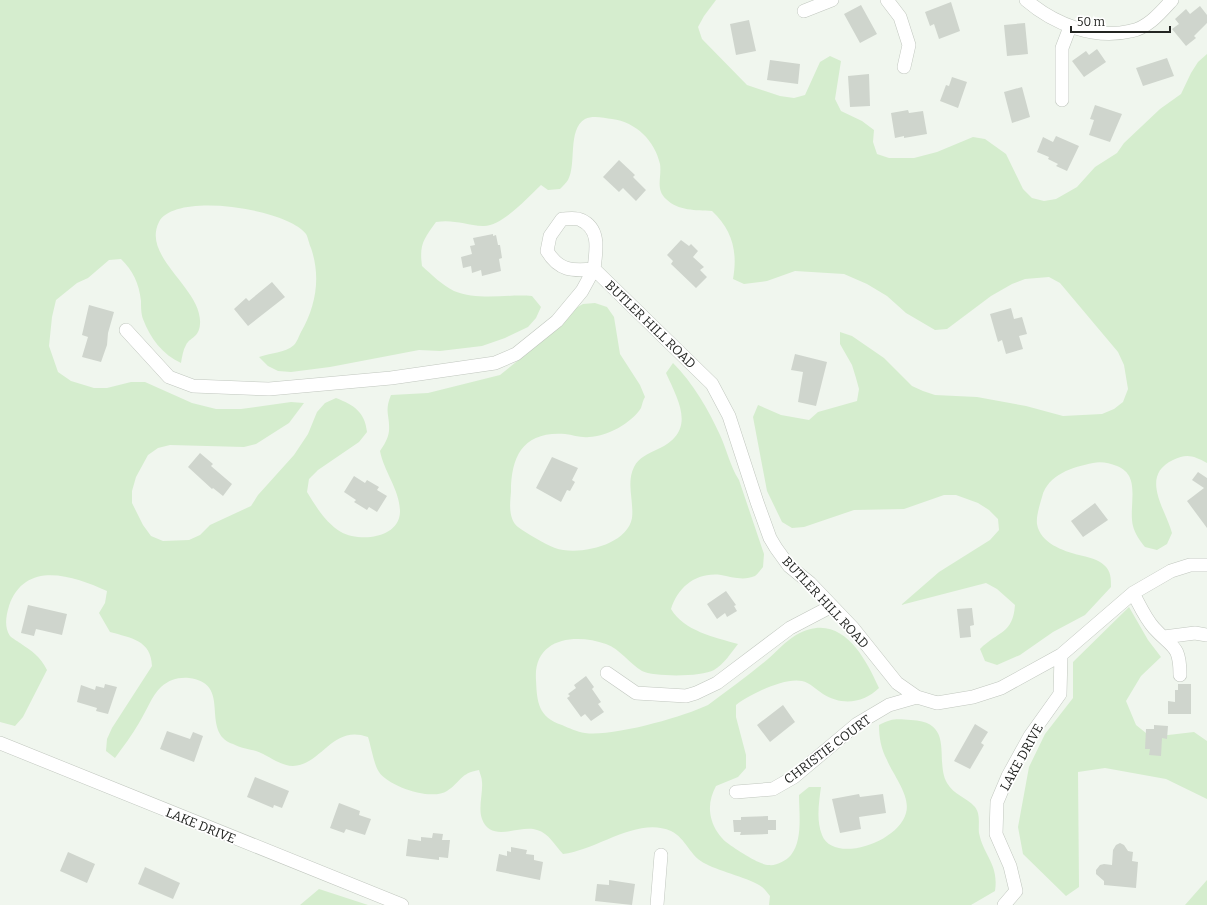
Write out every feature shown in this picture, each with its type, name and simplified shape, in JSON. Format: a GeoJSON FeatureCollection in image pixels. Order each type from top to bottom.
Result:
{"type":"FeatureCollection","features":[{"type":"Feature","properties":{"kind":"street"},"geometry":{"type":"LineString","coordinates":[[804,11],[832,0]]}},
{"type":"Feature","properties":{"kind":"street"},"geometry":{"type":"LineString","coordinates":[[887,0],[900,17],[909,45],[904,67]]}},
{"type":"Feature","properties":{"kind":"street"},"geometry":{"type":"LineString","coordinates":[[1026,0],[1035,8],[1070,27],[1101,34],[1132,31],[1156,18],[1172,0]]}},
{"type":"Feature","properties":{"kind":"street"},"geometry":{"type":"LineString","coordinates":[[1062,100],[1062,48],[1070,27]]}},
{"type":"Feature","properties":{"kind":"street"},"geometry":{"type":"LineString","coordinates":[[126,330],[169,377],[193,386],[269,389],[391,378],[495,363],[516,354],[557,320],[582,291],[594,269],[596,241],[592,228],[580,219],[562,219],[550,236],[547,251],[553,262],[573,270],[594,269]]}},
{"type":"Feature","properties":{"kind":"street","name":"BUTLER HILL ROAD"},"geometry":{"type":"LineString","coordinates":[[594,269],[712,384],[729,416],[770,538],[789,566],[810,583],[853,628],[897,683],[917,696],[937,703],[973,697],[1001,688],[1061,655],[1132,593],[1171,571],[1190,565],[1207,565]]}},
{"type":"Feature","properties":{"kind":"street"},"geometry":{"type":"LineString","coordinates":[[1132,593],[1149,622],[1172,644],[1178,653],[1180,675]]}},
{"type":"Feature","properties":{"kind":"street"},"geometry":{"type":"LineString","coordinates":[[607,673],[636,693],[686,696],[717,683],[790,628],[832,606]]}},
{"type":"Feature","properties":{"kind":"street"},"geometry":{"type":"LineString","coordinates":[[1164,637],[1195,633],[1207,635]]}},
{"type":"Feature","properties":{"kind":"street","name":"LAKE DRIVE"},"geometry":{"type":"LineString","coordinates":[[1004,905],[1016,891],[1010,866],[996,834],[997,802],[1008,776],[1030,736],[1060,694],[1061,655]]}},
{"type":"Feature","properties":{"kind":"street","name":"CHRISTIE COURT"},"geometry":{"type":"LineString","coordinates":[[736,792],[772,789],[794,777],[857,724],[889,705],[917,696]]}},
{"type":"Feature","properties":{"kind":"street","name":"LAKE DRIVE"},"geometry":{"type":"LineString","coordinates":[[0,744],[402,905]]}},
{"type":"Feature","properties":{"kind":"street"},"geometry":{"type":"LineString","coordinates":[[657,905],[661,855]]}},
{"type":"Feature","properties":{"kind":"green space"},"geometry":{"type":"Polygon","coordinates":[[[0,0],[716,0],[698,27],[702,39],[747,85],[780,96],[794,98],[805,95],[820,62],[830,56],[841,61],[835,99],[841,111],[862,121],[874,130],[873,142],[877,154],[889,158],[914,158],[937,152],[973,137],[985,139],[1006,154],[1023,189],[1032,198],[1044,201],[1056,199],[1077,187],[1095,167],[1117,153],[1124,143],[1160,109],[1181,94],[1198,62],[1207,54],[1207,463],[1194,457],[1186,456],[1173,460],[1163,467],[1158,475],[1156,484],[1158,494],[1172,533],[1167,544],[1157,550],[1145,547],[1135,532],[1132,518],[1132,484],[1125,471],[1111,464],[1096,462],[1070,469],[1056,477],[1045,489],[1042,497],[1038,510],[1037,521],[1039,531],[1047,541],[1053,545],[1073,553],[1092,558],[1102,563],[1109,572],[1111,587],[1085,615],[1053,632],[1020,655],[997,665],[985,661],[980,649],[1008,627],[1014,614],[1015,605],[997,589],[986,583],[901,605],[939,572],[990,540],[999,530],[998,519],[989,510],[978,503],[956,495],[944,495],[904,509],[854,510],[804,527],[792,528],[782,522],[767,491],[753,417],[758,405],[781,415],[809,420],[818,412],[857,401],[859,389],[852,365],[840,344],[840,332],[852,336],[884,358],[912,386],[935,395],[977,397],[1026,406],[1063,416],[1102,414],[1114,409],[1123,402],[1128,389],[1124,365],[1118,352],[1060,283],[1049,277],[1025,279],[1012,284],[991,296],[947,329],[935,330],[906,313],[887,296],[867,284],[844,274],[795,271],[767,281],[744,284],[733,279],[735,259],[734,250],[729,233],[719,218],[712,211],[682,208],[666,199],[660,187],[660,164],[654,148],[649,140],[636,128],[629,124],[612,119],[595,117],[585,119],[579,124],[574,139],[571,173],[568,180],[560,189],[548,190],[541,185],[522,204],[506,217],[490,225],[483,226],[448,221],[436,222],[423,242],[421,252],[422,266],[437,280],[450,289],[473,296],[532,296],[541,307],[536,318],[528,327],[505,338],[482,346],[440,351],[419,350],[330,367],[291,372],[278,371],[268,366],[259,357],[290,348],[297,341],[306,322],[315,291],[316,270],[314,259],[306,234],[295,225],[278,217],[232,207],[186,207],[169,213],[159,222],[156,235],[158,248],[192,298],[198,311],[200,324],[199,329],[196,335],[186,345],[183,351],[181,363],[174,360],[163,351],[149,333],[142,317],[141,301],[137,283],[129,268],[121,259],[109,260],[88,278],[77,283],[56,300],[52,317],[49,346],[58,372],[71,381],[94,388],[107,388],[131,382],[145,382],[192,403],[216,409],[241,409],[291,402],[304,403],[289,423],[256,444],[244,447],[170,445],[158,448],[148,455],[136,477],[132,491],[132,503],[143,525],[151,536],[163,541],[189,540],[200,535],[210,525],[251,506],[258,495],[294,455],[308,434],[317,412],[325,403],[336,398],[348,403],[358,410],[364,419],[367,432],[359,442],[318,470],[309,479],[307,492],[326,519],[341,532],[358,537],[377,536],[386,533],[393,528],[398,521],[400,512],[395,489],[380,451],[386,442],[389,431],[388,406],[391,395],[428,393],[500,375],[557,329],[572,310],[583,304],[595,303],[607,307],[614,317],[620,354],[640,385],[645,397],[641,408],[637,414],[625,424],[603,435],[580,437],[565,434],[551,434],[530,441],[517,457],[514,467],[510,506],[511,515],[515,524],[541,541],[555,548],[564,550],[576,551],[588,549],[611,542],[621,536],[628,528],[632,518],[630,486],[634,467],[644,456],[670,442],[678,434],[681,425],[682,415],[676,395],[666,373],[673,363],[700,397],[720,435],[733,469],[739,480],[764,554],[763,567],[755,576],[746,578],[712,575],[696,579],[683,588],[674,601],[671,609],[684,623],[700,632],[738,644],[718,668],[708,672],[689,675],[648,673],[642,671],[611,646],[582,639],[569,639],[558,642],[549,647],[541,655],[537,666],[537,695],[540,708],[543,713],[554,722],[585,733],[612,732],[647,725],[682,715],[708,705],[753,671],[796,635],[811,629],[825,628],[837,632],[848,639],[866,662],[879,688],[867,697],[860,700],[845,701],[830,698],[810,684],[795,680],[768,687],[736,705],[736,717],[746,755],[746,768],[738,777],[716,786],[714,790],[710,803],[710,812],[716,829],[726,842],[753,859],[772,865],[781,863],[791,855],[797,842],[800,826],[799,795],[809,787],[821,787],[818,811],[819,823],[822,835],[828,844],[839,848],[851,849],[879,841],[901,824],[906,813],[907,806],[901,786],[883,752],[879,725],[888,721],[902,719],[925,722],[934,727],[939,735],[942,764],[947,783],[977,810],[981,841],[995,874],[995,891],[971,905],[769,905],[770,896],[762,887],[712,867],[701,861],[676,834],[671,831],[658,828],[645,828],[631,831],[617,835],[590,847],[563,854],[545,834],[537,830],[522,829],[499,832],[486,826],[481,815],[482,782],[479,770],[468,773],[447,791],[440,794],[431,794],[411,791],[384,778],[376,765],[368,737],[356,734],[345,736],[336,740],[312,759],[303,764],[293,766],[288,766],[256,751],[230,743],[223,738],[218,730],[212,694],[208,687],[201,681],[189,678],[181,678],[170,681],[158,690],[142,719],[115,758],[106,751],[107,739],[112,728],[152,666],[151,657],[144,645],[125,636],[110,632],[99,613],[105,603],[107,591],[80,580],[66,577],[52,575],[38,577],[26,582],[16,591],[9,606],[6,621],[8,633],[36,655],[42,661],[47,670],[23,717],[15,726],[0,722],[0,0]]]}},
{"type":"Feature","properties":{"kind":"green space"},"geometry":{"type":"Polygon","coordinates":[[[1129,607],[1148,640],[1161,657],[1141,676],[1126,701],[1136,725],[1151,737],[1194,732],[1207,741],[1207,799],[1166,779],[1105,768],[1078,772],[1079,887],[1066,896],[1023,854],[1018,827],[1029,767],[1045,734],[1073,698],[1073,662],[1129,607]]]}},
{"type":"Feature","properties":{"kind":"green space"},"geometry":{"type":"Polygon","coordinates":[[[1207,880],[1207,905],[1185,905],[1207,880]]]}},
{"type":"Feature","properties":{"kind":"green space"},"geometry":{"type":"Polygon","coordinates":[[[319,889],[368,905],[300,905],[319,889]]]}},
{"type":"Feature","properties":{"kind":"building"},"geometry":{"type":"Polygon","coordinates":[[[951,2],[960,31],[939,39],[934,24],[930,26],[925,12],[951,2]]]}},
{"type":"Feature","properties":{"kind":"building"},"geometry":{"type":"Polygon","coordinates":[[[861,5],[877,34],[860,43],[844,14],[861,5]]]}},
{"type":"Feature","properties":{"kind":"building"},"geometry":{"type":"Polygon","coordinates":[[[1200,6],[1207,15],[1207,23],[1194,36],[1196,38],[1186,46],[1172,29],[1179,24],[1175,19],[1186,9],[1190,14],[1200,6]]]}},
{"type":"Feature","properties":{"kind":"building"},"geometry":{"type":"Polygon","coordinates":[[[749,20],[756,51],[736,55],[730,24],[749,20]]]}},
{"type":"Feature","properties":{"kind":"building"},"geometry":{"type":"Polygon","coordinates":[[[1025,23],[1028,54],[1007,56],[1004,25],[1025,23]]]}},
{"type":"Feature","properties":{"kind":"building"},"geometry":{"type":"Polygon","coordinates":[[[1097,49],[1106,62],[1084,77],[1072,61],[1086,51],[1089,55],[1097,49]]]}},
{"type":"Feature","properties":{"kind":"building"},"geometry":{"type":"Polygon","coordinates":[[[1167,58],[1174,76],[1143,86],[1136,68],[1167,58]]]}},
{"type":"Feature","properties":{"kind":"building"},"geometry":{"type":"Polygon","coordinates":[[[770,60],[800,64],[798,84],[767,80],[770,60]]]}},
{"type":"Feature","properties":{"kind":"building"},"geometry":{"type":"Polygon","coordinates":[[[869,74],[870,106],[850,107],[848,76],[869,74]]]}},
{"type":"Feature","properties":{"kind":"building"},"geometry":{"type":"Polygon","coordinates":[[[952,77],[967,82],[958,108],[940,101],[946,85],[949,86],[952,77]]]}},
{"type":"Feature","properties":{"kind":"building"},"geometry":{"type":"Polygon","coordinates":[[[1022,87],[1030,117],[1012,123],[1004,92],[1022,87]]]}},
{"type":"Feature","properties":{"kind":"building"},"geometry":{"type":"Polygon","coordinates":[[[1095,105],[1122,114],[1110,142],[1089,135],[1094,120],[1090,119],[1095,105]]]}},
{"type":"Feature","properties":{"kind":"building"},"geometry":{"type":"Polygon","coordinates":[[[908,110],[909,113],[923,111],[927,134],[895,138],[891,113],[908,110]]]}},
{"type":"Feature","properties":{"kind":"building"},"geometry":{"type":"Polygon","coordinates":[[[1056,136],[1079,146],[1067,171],[1056,166],[1058,164],[1048,159],[1049,157],[1037,152],[1043,137],[1053,142],[1056,136]]]}},
{"type":"Feature","properties":{"kind":"building"},"geometry":{"type":"Polygon","coordinates":[[[619,160],[635,175],[633,177],[646,190],[636,201],[623,188],[619,192],[603,177],[619,160]]]}},
{"type":"Feature","properties":{"kind":"building"},"geometry":{"type":"Polygon","coordinates":[[[493,234],[493,236],[496,235],[498,245],[500,245],[502,258],[499,259],[501,271],[482,276],[481,270],[472,273],[471,266],[463,268],[461,257],[472,254],[470,246],[475,245],[473,238],[493,234]]]}},
{"type":"Feature","properties":{"kind":"building"},"geometry":{"type":"Polygon","coordinates":[[[681,240],[689,246],[691,244],[698,251],[693,257],[704,267],[700,270],[707,277],[696,288],[671,264],[673,261],[667,255],[681,240]]]}},
{"type":"Feature","properties":{"kind":"building"},"geometry":{"type":"Polygon","coordinates":[[[272,282],[285,297],[248,326],[234,309],[246,298],[249,301],[272,282]]]}},
{"type":"Feature","properties":{"kind":"building"},"geometry":{"type":"Polygon","coordinates":[[[89,305],[114,312],[108,333],[107,345],[101,362],[82,357],[88,337],[82,335],[89,305]]]}},
{"type":"Feature","properties":{"kind":"building"},"geometry":{"type":"Polygon","coordinates":[[[1011,308],[1014,319],[1022,317],[1027,334],[1019,336],[1023,349],[1006,354],[1002,340],[998,342],[990,314],[1011,308]]]}},
{"type":"Feature","properties":{"kind":"building"},"geometry":{"type":"Polygon","coordinates":[[[795,354],[827,362],[816,406],[798,402],[803,372],[791,370],[795,354]]]}},
{"type":"Feature","properties":{"kind":"building"},"geometry":{"type":"Polygon","coordinates":[[[200,453],[213,464],[211,466],[232,484],[223,496],[213,488],[212,489],[188,467],[200,453]]]}},
{"type":"Feature","properties":{"kind":"building"},"geometry":{"type":"Polygon","coordinates":[[[552,457],[578,468],[572,480],[575,482],[570,491],[567,490],[561,502],[536,488],[552,457]]]}},
{"type":"Feature","properties":{"kind":"building"},"geometry":{"type":"Polygon","coordinates":[[[1198,472],[1207,478],[1207,528],[1187,501],[1204,488],[1192,480],[1198,472]]]}},
{"type":"Feature","properties":{"kind":"building"},"geometry":{"type":"Polygon","coordinates":[[[354,476],[365,483],[367,480],[379,487],[377,490],[387,496],[377,512],[369,507],[367,510],[354,502],[356,500],[344,492],[354,476]]]}},
{"type":"Feature","properties":{"kind":"building"},"geometry":{"type":"Polygon","coordinates":[[[1095,503],[1108,520],[1083,537],[1071,521],[1095,503]]]}},
{"type":"Feature","properties":{"kind":"building"},"geometry":{"type":"Polygon","coordinates":[[[726,591],[736,605],[734,606],[737,611],[727,617],[725,613],[717,619],[707,604],[726,591]]]}},
{"type":"Feature","properties":{"kind":"building"},"geometry":{"type":"Polygon","coordinates":[[[28,605],[67,614],[62,635],[36,629],[34,636],[21,633],[28,605]]]}},
{"type":"Feature","properties":{"kind":"building"},"geometry":{"type":"Polygon","coordinates":[[[972,608],[974,625],[970,626],[971,637],[960,638],[957,609],[972,608]]]}},
{"type":"Feature","properties":{"kind":"building"},"geometry":{"type":"Polygon","coordinates":[[[586,676],[594,687],[592,689],[601,702],[598,704],[604,712],[591,721],[585,714],[581,717],[567,698],[570,696],[568,694],[576,688],[574,685],[586,676]]]}},
{"type":"Feature","properties":{"kind":"building"},"geometry":{"type":"Polygon","coordinates":[[[105,684],[117,687],[108,714],[96,711],[97,708],[77,702],[81,685],[95,690],[96,686],[104,688],[105,684]]]}},
{"type":"Feature","properties":{"kind":"building"},"geometry":{"type":"Polygon","coordinates":[[[1178,684],[1191,684],[1191,714],[1168,714],[1168,701],[1175,702],[1175,690],[1178,690],[1178,684]]]}},
{"type":"Feature","properties":{"kind":"building"},"geometry":{"type":"Polygon","coordinates":[[[783,705],[795,722],[770,742],[757,725],[783,705]]]}},
{"type":"Feature","properties":{"kind":"building"},"geometry":{"type":"Polygon","coordinates":[[[975,724],[988,732],[981,743],[984,745],[970,769],[954,761],[975,724]]]}},
{"type":"Feature","properties":{"kind":"building"},"geometry":{"type":"Polygon","coordinates":[[[1154,725],[1168,726],[1167,739],[1162,738],[1161,756],[1149,755],[1150,749],[1145,749],[1146,729],[1154,729],[1154,725]]]}},
{"type":"Feature","properties":{"kind":"building"},"geometry":{"type":"Polygon","coordinates":[[[167,731],[190,739],[193,732],[203,736],[194,762],[160,749],[167,731]]]}},
{"type":"Feature","properties":{"kind":"building"},"geometry":{"type":"Polygon","coordinates":[[[255,777],[289,791],[282,808],[274,805],[273,808],[247,797],[255,777]]]}},
{"type":"Feature","properties":{"kind":"building"},"geometry":{"type":"Polygon","coordinates":[[[859,794],[860,797],[883,794],[886,813],[859,817],[861,829],[840,833],[832,799],[859,794]]]}},
{"type":"Feature","properties":{"kind":"building"},"geometry":{"type":"Polygon","coordinates":[[[339,803],[360,811],[359,815],[371,819],[365,835],[346,829],[344,833],[330,828],[339,803]]]}},
{"type":"Feature","properties":{"kind":"building"},"geometry":{"type":"Polygon","coordinates":[[[768,816],[768,820],[776,820],[776,830],[768,830],[768,834],[740,835],[741,832],[734,832],[733,820],[741,820],[741,817],[768,816]]]}},
{"type":"Feature","properties":{"kind":"building"},"geometry":{"type":"Polygon","coordinates":[[[433,833],[443,834],[442,840],[450,840],[448,858],[439,857],[439,860],[406,856],[408,839],[421,841],[421,837],[432,838],[433,833]]]}},
{"type":"Feature","properties":{"kind":"building"},"geometry":{"type":"Polygon","coordinates":[[[1120,843],[1124,845],[1128,851],[1133,852],[1132,861],[1138,862],[1136,888],[1104,885],[1104,881],[1096,874],[1096,870],[1100,865],[1112,865],[1113,850],[1116,845],[1120,843]]]}},
{"type":"Feature","properties":{"kind":"building"},"geometry":{"type":"Polygon","coordinates":[[[511,847],[527,850],[526,854],[534,855],[534,860],[543,862],[540,880],[496,871],[499,854],[507,856],[507,851],[511,852],[511,847]]]}},
{"type":"Feature","properties":{"kind":"building"},"geometry":{"type":"Polygon","coordinates":[[[68,852],[95,864],[87,883],[60,871],[68,852]]]}},
{"type":"Feature","properties":{"kind":"building"},"geometry":{"type":"Polygon","coordinates":[[[145,867],[180,883],[173,899],[138,884],[145,867]]]}},
{"type":"Feature","properties":{"kind":"building"},"geometry":{"type":"Polygon","coordinates":[[[609,880],[635,884],[632,905],[595,901],[597,884],[609,885],[609,880]]]}}]}
